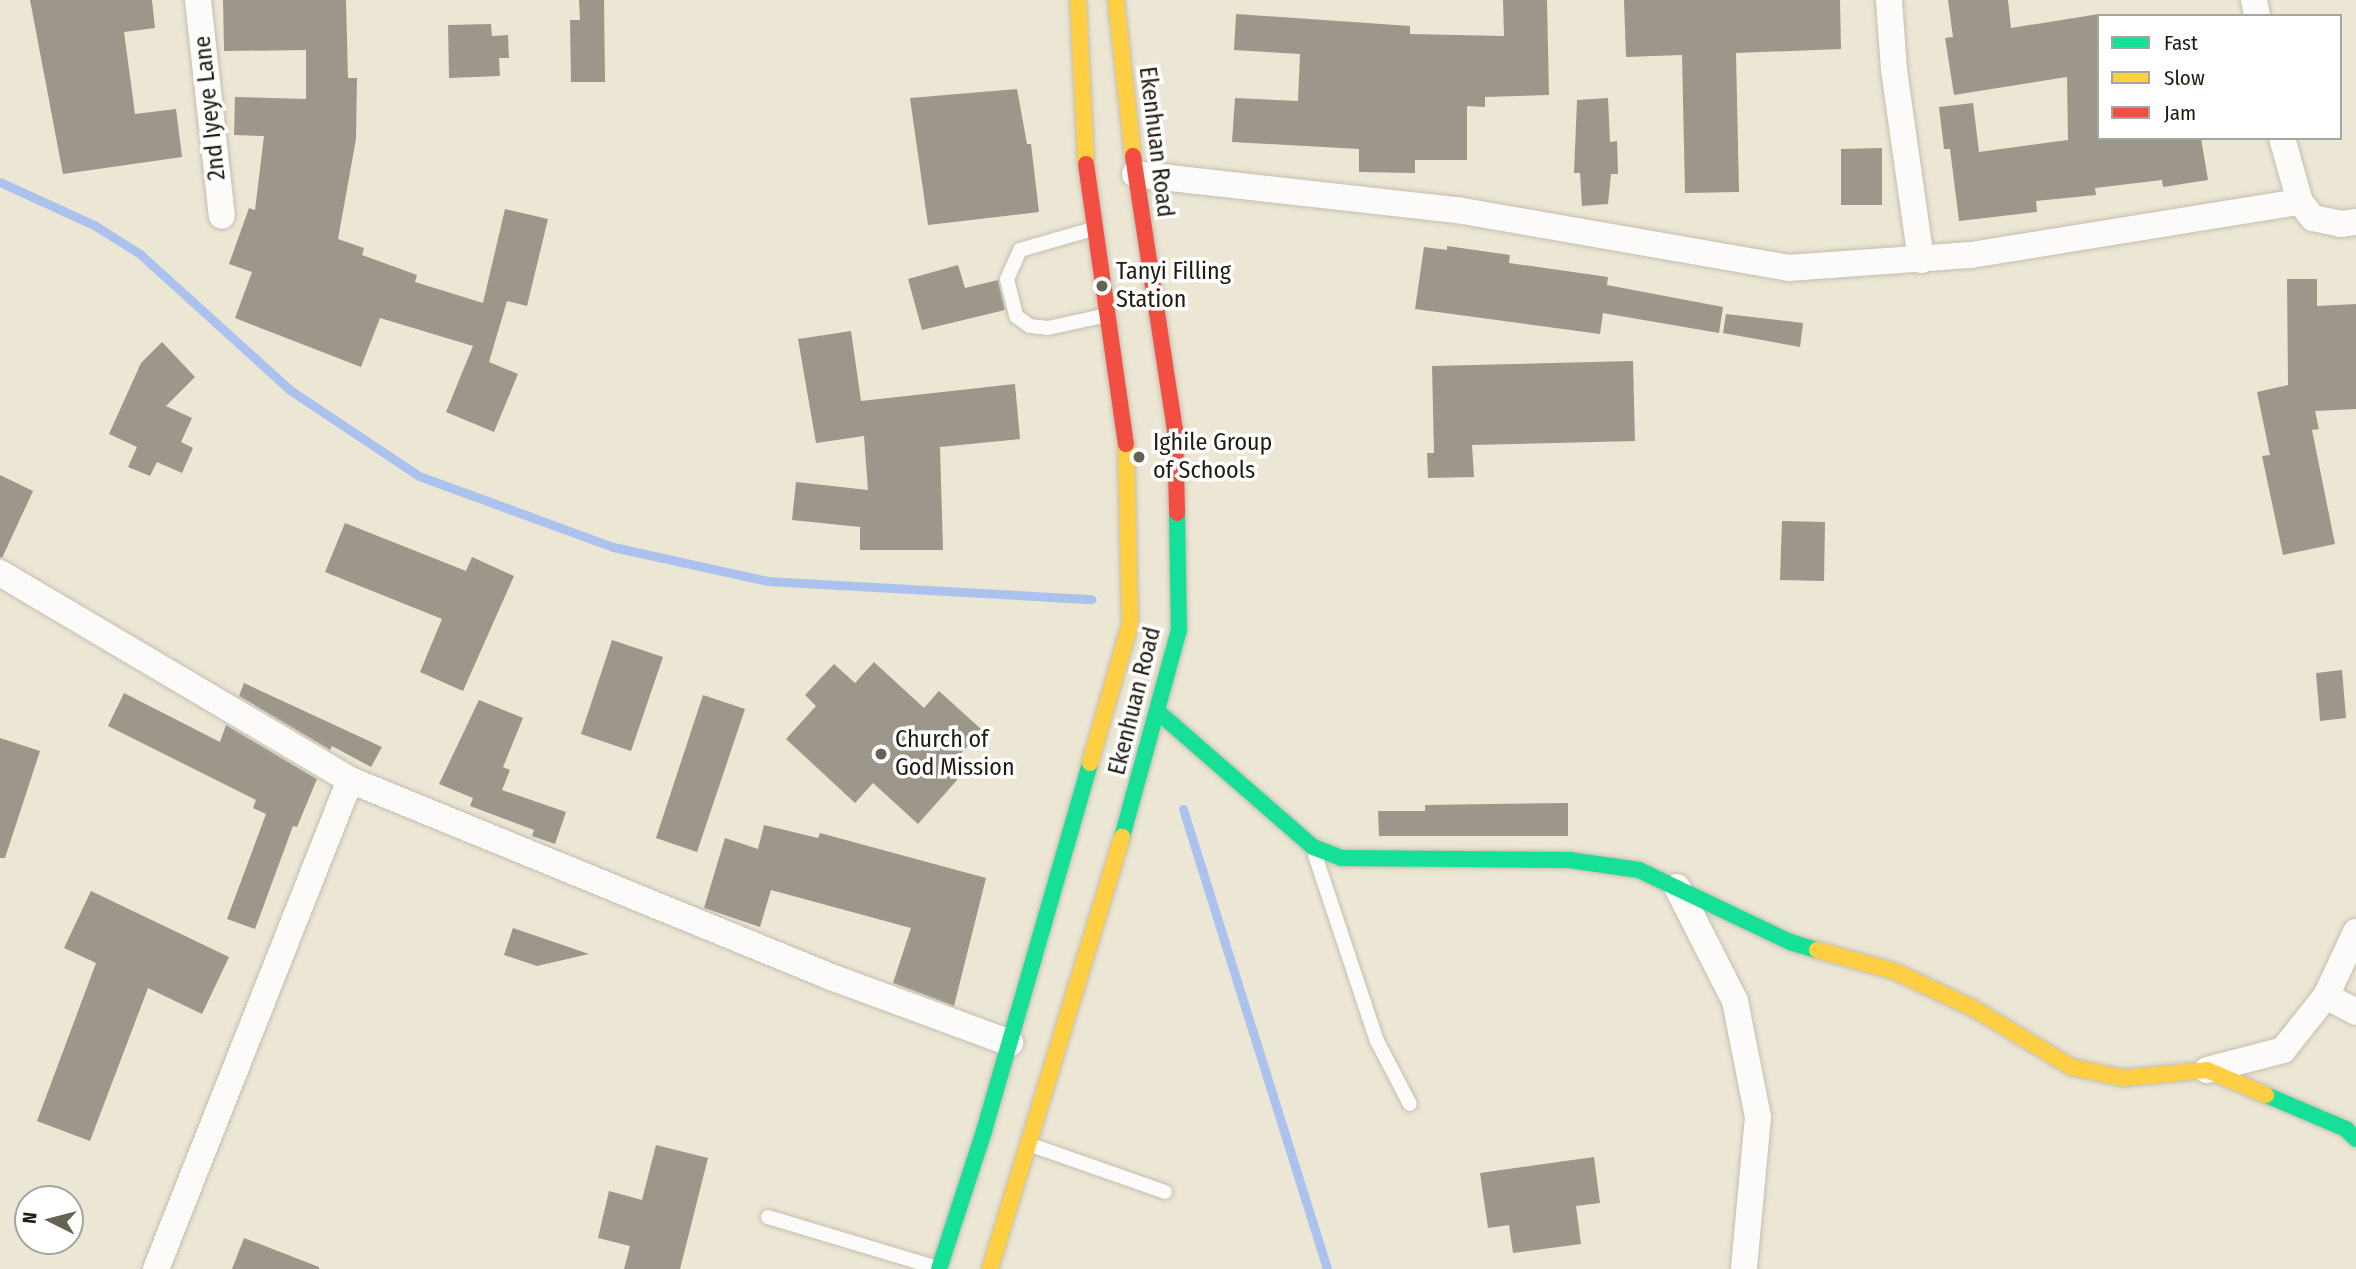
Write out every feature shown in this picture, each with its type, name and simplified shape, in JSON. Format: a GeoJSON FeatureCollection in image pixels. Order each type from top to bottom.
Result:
{"type":"FeatureCollection","features":[{"type":"Feature","properties":{"kind":"main road","name":"Ekenhuan Road"},"geometry":{"type":"LineString","coordinates":[[939,1269],[1010,1043],[1130,624],[1126,433],[1087,181],[1078,0]]}},
{"type":"Feature","properties":{"kind":"main road","name":"Ekenhuan Road"},"geometry":{"type":"LineString","coordinates":[[990,1269],[1031,1145],[1179,631],[1175,429],[1135,174],[1116,0]]}},
{"type":"Feature","properties":{"kind":"main road"},"geometry":{"type":"LineString","coordinates":[[1157,711],[1313,847],[1365,861],[1569,860],[1639,870],[1676,885],[1790,942],[1894,971],[1973,1008],[2024,1042],[2093,1075],[2160,1077],[2207,1070],[2346,1129],[2356,1139]]}},
{"type":"Feature","properties":{"kind":"street","name":"2nd Iyeye Lane"},"geometry":{"type":"LineString","coordinates":[[198,0],[222,216]]}},
{"type":"Feature","properties":{"kind":"street"},"geometry":{"type":"LineString","coordinates":[[1889,0],[1894,70],[1921,260]]}},
{"type":"Feature","properties":{"kind":"street"},"geometry":{"type":"LineString","coordinates":[[2284,140],[2300,202],[2313,218],[2348,223]]}},
{"type":"Feature","properties":{"kind":"street"},"geometry":{"type":"LineString","coordinates":[[1135,174],[1457,210],[1788,268],[1921,260],[2300,202]]}},
{"type":"Feature","properties":{"kind":"street"},"geometry":{"type":"LineString","coordinates":[[0,573],[351,780],[831,977],[1010,1043]]}},
{"type":"Feature","properties":{"kind":"street"},"geometry":{"type":"LineString","coordinates":[[156,1269],[351,780]]}},
{"type":"Feature","properties":{"kind":"street"},"geometry":{"type":"LineString","coordinates":[[1676,885],[1735,1001],[1758,1117],[1744,1269]]}},
{"type":"Feature","properties":{"kind":"street"},"geometry":{"type":"LineString","coordinates":[[2207,1070],[2283,1050],[2326,996],[2356,932]]}},
{"type":"Feature","properties":{"kind":"street"},"geometry":{"type":"LineString","coordinates":[[2326,996],[2356,1012]]}},
{"type":"Feature","properties":{"kind":"lane"},"geometry":{"type":"LineString","coordinates":[[1094,228],[1020,250],[1007,279],[1016,316],[1030,326],[1048,328],[1108,315]]}},
{"type":"Feature","properties":{"kind":"lane"},"geometry":{"type":"LineString","coordinates":[[1313,847],[1377,1041],[1410,1104]]}},
{"type":"Feature","properties":{"kind":"lane"},"geometry":{"type":"LineString","coordinates":[[1031,1145],[1165,1192]]}},
{"type":"Feature","properties":{"kind":"lane"},"geometry":{"type":"LineString","coordinates":[[768,1217],[939,1269]]}},
{"type":"Feature","properties":{"kind":"building"},"geometry":{"type":"Polygon","coordinates":[[[30,0],[152,0],[155,28],[124,32],[135,114],[176,109],[182,157],[63,174],[30,0]]]}},
{"type":"Feature","properties":{"kind":"building"},"geometry":{"type":"Polygon","coordinates":[[[223,0],[346,0],[348,78],[357,78],[356,139],[338,239],[364,248],[362,255],[417,275],[415,282],[483,303],[505,209],[548,219],[527,306],[507,301],[489,362],[518,374],[494,432],[446,412],[473,346],[380,318],[361,367],[235,318],[252,272],[229,264],[249,208],[255,210],[264,136],[234,135],[235,97],[306,99],[306,50],[224,51],[223,0]]]}},
{"type":"Feature","properties":{"kind":"building"},"geometry":{"type":"Polygon","coordinates":[[[579,0],[604,0],[605,82],[571,82],[570,20],[580,20],[579,0]]]}},
{"type":"Feature","properties":{"kind":"building"},"geometry":{"type":"Polygon","coordinates":[[[1503,0],[1547,0],[1549,95],[1485,97],[1485,107],[1467,106],[1467,160],[1415,160],[1415,173],[1359,172],[1359,149],[1232,142],[1235,98],[1298,101],[1300,54],[1234,50],[1236,14],[1410,26],[1410,34],[1504,36],[1503,0]]]}},
{"type":"Feature","properties":{"kind":"building"},"geometry":{"type":"Polygon","coordinates":[[[1624,0],[1840,0],[1841,49],[1736,53],[1739,192],[1685,193],[1682,55],[1626,57],[1624,0]]]}},
{"type":"Feature","properties":{"kind":"building"},"geometry":{"type":"Polygon","coordinates":[[[1948,0],[2008,0],[2011,28],[2097,14],[2097,140],[2201,140],[2208,180],[2163,187],[2162,180],[2095,188],[2096,195],[2036,201],[2037,212],[1959,221],[1950,149],[1944,149],[1939,107],[1973,103],[1979,152],[2068,140],[2067,77],[1954,95],[1945,38],[1953,37],[1948,0]]]}},
{"type":"Feature","properties":{"kind":"building"},"geometry":{"type":"Polygon","coordinates":[[[491,24],[492,36],[508,35],[509,58],[499,58],[500,76],[449,78],[448,25],[491,24]]]}},
{"type":"Feature","properties":{"kind":"building"},"geometry":{"type":"Polygon","coordinates":[[[1017,89],[1027,144],[1031,144],[1039,212],[928,225],[910,98],[1017,89]]]}},
{"type":"Feature","properties":{"kind":"building"},"geometry":{"type":"Polygon","coordinates":[[[1608,98],[1610,142],[1617,141],[1618,174],[1611,174],[1608,204],[1582,206],[1580,173],[1574,173],[1577,100],[1608,98]]]}},
{"type":"Feature","properties":{"kind":"building"},"geometry":{"type":"Polygon","coordinates":[[[1882,148],[1882,205],[1841,205],[1841,149],[1882,148]]]}},
{"type":"Feature","properties":{"kind":"building"},"geometry":{"type":"Polygon","coordinates":[[[1447,246],[1510,255],[1509,263],[1608,277],[1607,285],[1723,307],[1719,333],[1603,313],[1600,334],[1415,309],[1424,247],[1447,250],[1447,246]]]}},
{"type":"Feature","properties":{"kind":"building"},"geometry":{"type":"Polygon","coordinates":[[[958,265],[965,288],[998,280],[1005,310],[922,330],[908,279],[958,265]]]}},
{"type":"Feature","properties":{"kind":"building"},"geometry":{"type":"Polygon","coordinates":[[[2287,279],[2317,279],[2317,306],[2356,304],[2356,409],[2315,411],[2319,429],[2312,430],[2335,544],[2283,555],[2262,456],[2270,455],[2257,392],[2288,385],[2287,279]]]}},
{"type":"Feature","properties":{"kind":"building"},"geometry":{"type":"Polygon","coordinates":[[[1726,314],[1803,323],[1800,347],[1723,333],[1726,314]]]}},
{"type":"Feature","properties":{"kind":"building"},"geometry":{"type":"Polygon","coordinates":[[[851,331],[861,401],[1015,384],[1020,439],[940,447],[943,550],[860,550],[860,527],[792,520],[796,482],[868,490],[864,436],[816,443],[798,339],[851,331]]]}},
{"type":"Feature","properties":{"kind":"building"},"geometry":{"type":"Polygon","coordinates":[[[162,342],[195,377],[166,406],[192,418],[181,442],[193,448],[182,473],[157,462],[150,476],[128,467],[137,447],[109,434],[141,363],[162,342]]]}},
{"type":"Feature","properties":{"kind":"building"},"geometry":{"type":"Polygon","coordinates":[[[1633,361],[1635,441],[1472,445],[1474,477],[1428,478],[1427,453],[1434,453],[1432,366],[1633,361]]]}},
{"type":"Feature","properties":{"kind":"building"},"geometry":{"type":"Polygon","coordinates":[[[0,475],[33,491],[2,558],[0,557],[0,475]]]}},
{"type":"Feature","properties":{"kind":"building"},"geometry":{"type":"Polygon","coordinates":[[[1782,521],[1825,522],[1824,581],[1780,580],[1782,521]]]}},
{"type":"Feature","properties":{"kind":"building"},"geometry":{"type":"Polygon","coordinates":[[[345,523],[466,571],[472,557],[514,576],[463,691],[420,672],[442,619],[325,572],[345,523]]]}},
{"type":"Feature","properties":{"kind":"building"},"geometry":{"type":"Polygon","coordinates":[[[612,640],[663,657],[631,751],[581,734],[612,640]]]}},
{"type":"Feature","properties":{"kind":"building","name":"Church of God Mission"},"geometry":{"type":"Polygon","coordinates":[[[874,662],[924,708],[939,691],[982,730],[947,769],[958,779],[918,824],[873,783],[855,803],[786,739],[816,706],[805,695],[834,664],[855,683],[874,662]]]}},
{"type":"Feature","properties":{"kind":"building"},"geometry":{"type":"Polygon","coordinates":[[[2342,670],[2346,718],[2320,721],[2316,673],[2342,670]]]}},
{"type":"Feature","properties":{"kind":"building"},"geometry":{"type":"Polygon","coordinates":[[[244,683],[382,747],[371,767],[332,746],[330,750],[239,696],[244,683]]]}},
{"type":"Feature","properties":{"kind":"building"},"geometry":{"type":"Polygon","coordinates":[[[124,693],[220,742],[226,725],[317,779],[297,827],[293,826],[255,929],[227,919],[266,814],[253,808],[256,800],[108,726],[124,693]]]}},
{"type":"Feature","properties":{"kind":"building"},"geometry":{"type":"Polygon","coordinates":[[[703,695],[745,709],[697,852],[656,838],[703,695]]]}},
{"type":"Feature","properties":{"kind":"building"},"geometry":{"type":"Polygon","coordinates":[[[479,700],[523,718],[503,767],[510,770],[502,790],[566,812],[555,844],[532,836],[534,830],[470,806],[473,798],[439,784],[479,700]]]}},
{"type":"Feature","properties":{"kind":"building"},"geometry":{"type":"Polygon","coordinates":[[[0,738],[40,751],[5,858],[0,858],[0,738]]]}},
{"type":"Feature","properties":{"kind":"building"},"geometry":{"type":"Polygon","coordinates":[[[1568,803],[1568,836],[1379,836],[1378,811],[1425,811],[1425,805],[1568,803]]]}},
{"type":"Feature","properties":{"kind":"building"},"geometry":{"type":"Polygon","coordinates":[[[764,825],[818,838],[820,833],[986,878],[954,1006],[893,983],[911,928],[771,890],[760,927],[704,908],[725,838],[758,849],[764,825]]]}},
{"type":"Feature","properties":{"kind":"building"},"geometry":{"type":"Polygon","coordinates":[[[91,891],[229,957],[202,1014],[148,988],[90,1141],[37,1121],[96,963],[64,948],[91,891]]]}},
{"type":"Feature","properties":{"kind":"building"},"geometry":{"type":"Polygon","coordinates":[[[513,928],[589,954],[537,966],[504,955],[513,928]]]}},
{"type":"Feature","properties":{"kind":"building"},"geometry":{"type":"Polygon","coordinates":[[[656,1145],[708,1158],[680,1269],[624,1269],[630,1246],[598,1238],[609,1191],[642,1200],[656,1145]]]}},
{"type":"Feature","properties":{"kind":"building"},"geometry":{"type":"Polygon","coordinates":[[[1594,1157],[1600,1203],[1576,1206],[1581,1244],[1513,1253],[1509,1225],[1488,1228],[1480,1173],[1594,1157]]]}},
{"type":"Feature","properties":{"kind":"building"},"geometry":{"type":"Polygon","coordinates":[[[244,1238],[319,1267],[319,1269],[232,1269],[244,1238]]]}},
{"type":"Feature","properties":{"kind":"waterway"},"geometry":{"type":"LineString","coordinates":[[0,182],[94,225],[140,254],[290,390],[419,476],[613,547],[767,581],[1092,599]]}},
{"type":"Feature","properties":{"kind":"waterway"},"geometry":{"type":"LineString","coordinates":[[1183,809],[1327,1269]]}},
{"type":"Feature","properties":{"kind":"traffic: fast"},"geometry":{"type":"LineString","coordinates":[[1122,837],[1179,630],[1177,513]]}},
{"type":"Feature","properties":{"kind":"traffic: fast"},"geometry":{"type":"LineString","coordinates":[[1157,711],[1313,847],[1341,858],[1569,860],[1639,870],[1790,942],[1817,950]]}},
{"type":"Feature","properties":{"kind":"traffic: fast"},"geometry":{"type":"LineString","coordinates":[[939,1269],[984,1131],[1090,763]]}},
{"type":"Feature","properties":{"kind":"traffic: fast"},"geometry":{"type":"LineString","coordinates":[[2266,1095],[2346,1129],[2356,1139]]}},
{"type":"Feature","properties":{"kind":"traffic: slow"},"geometry":{"type":"LineString","coordinates":[[1078,0],[1086,164]]}},
{"type":"Feature","properties":{"kind":"traffic: slow"},"geometry":{"type":"LineString","coordinates":[[1116,0],[1133,156]]}},
{"type":"Feature","properties":{"kind":"traffic: slow"},"geometry":{"type":"LineString","coordinates":[[1090,763],[1130,624],[1126,444]]}},
{"type":"Feature","properties":{"kind":"traffic: slow"},"geometry":{"type":"LineString","coordinates":[[990,1269],[1122,837]]}},
{"type":"Feature","properties":{"kind":"traffic: slow"},"geometry":{"type":"LineString","coordinates":[[1817,950],[1894,971],[1973,1008],[2071,1067],[2123,1078],[2207,1070],[2266,1095]]}},
{"type":"Feature","properties":{"kind":"traffic: jam"},"geometry":{"type":"LineString","coordinates":[[1133,156],[1175,429],[1177,513]]}},
{"type":"Feature","properties":{"kind":"traffic: jam"},"geometry":{"type":"LineString","coordinates":[[1086,164],[1126,444]]}},
{"type":"Feature","properties":{"kind":"place","name":"Tanyi Filling Station"},"geometry":{"type":"Point","coordinates":[1102,286]}},
{"type":"Feature","properties":{"kind":"place","name":"Ighile Group of Schools"},"geometry":{"type":"Point","coordinates":[1139,457]}},
{"type":"Feature","properties":{"kind":"place","name":"Church of God Mission"},"geometry":{"type":"Point","coordinates":[881,754]}}]}
